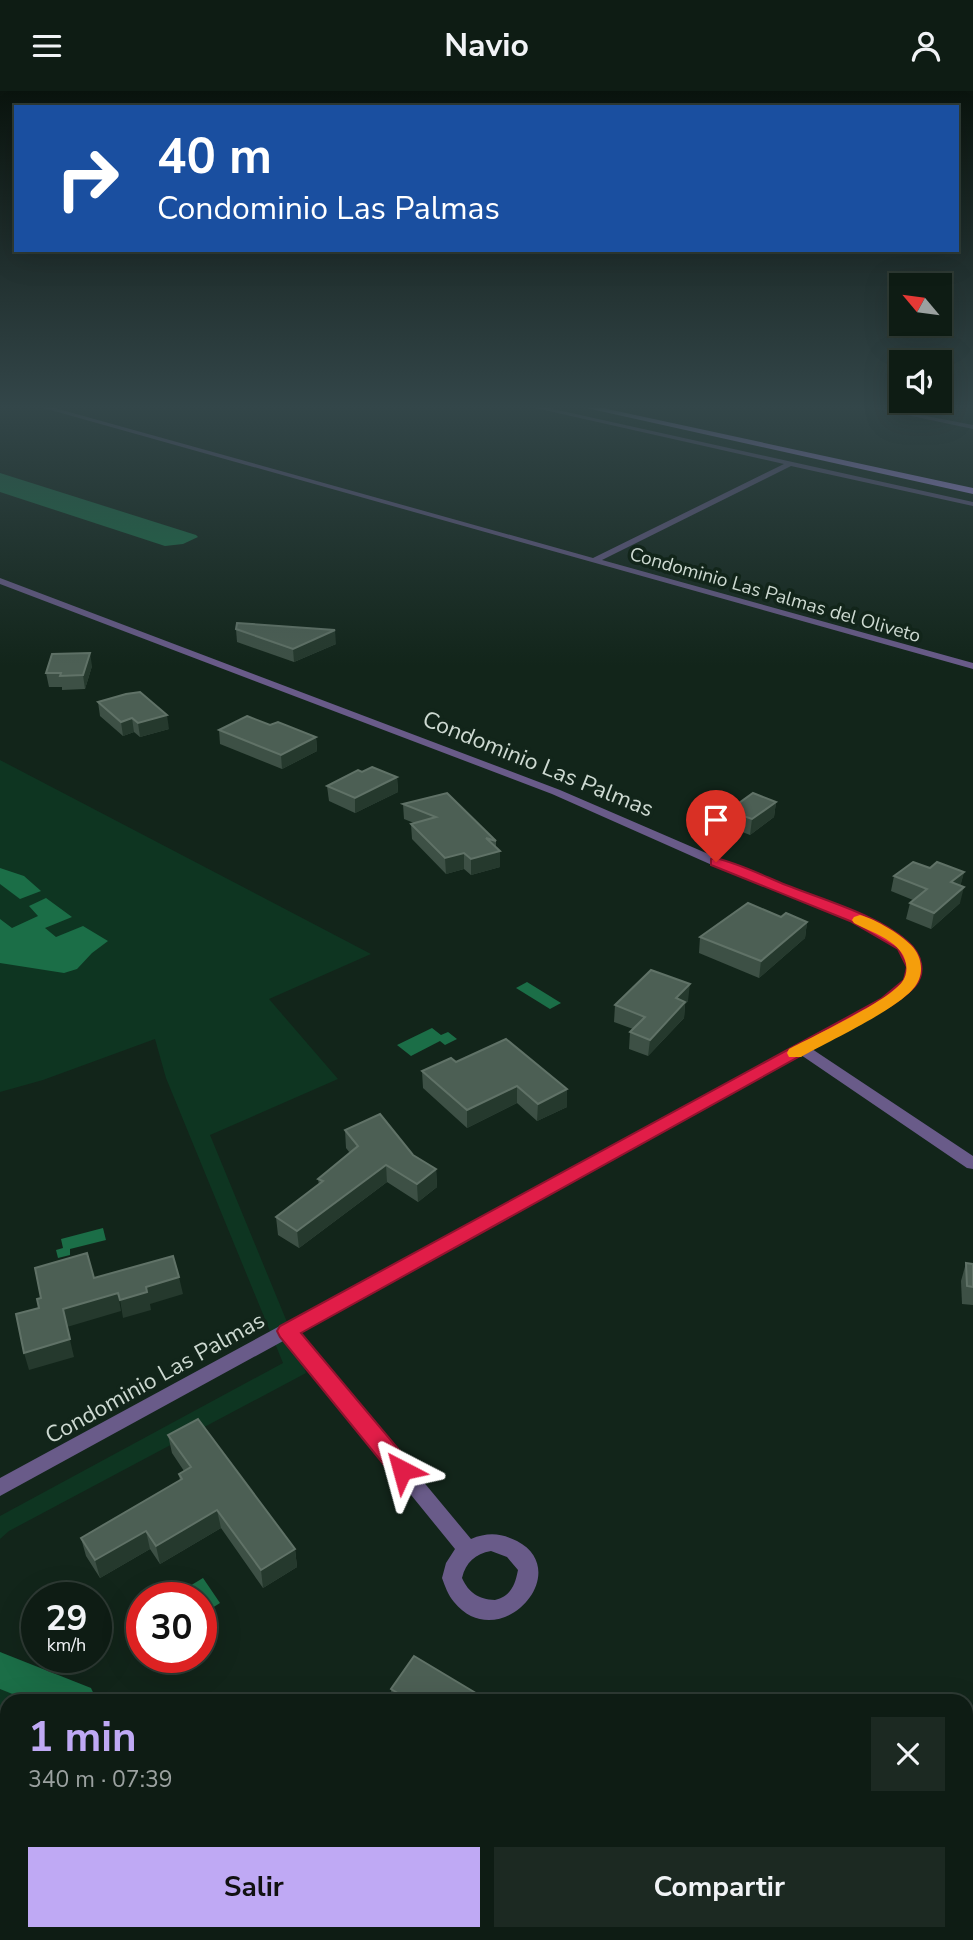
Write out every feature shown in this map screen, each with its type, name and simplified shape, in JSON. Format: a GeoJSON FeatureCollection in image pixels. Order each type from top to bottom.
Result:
{"type":"FeatureCollection","features":[{"type":"Feature","properties":{"kind":"street","name":"Condominio Las Palmas del Oliveto"},"geometry":{"type":"LineString","coordinates":[[351,493],[973,666]]}},
{"type":"Feature","properties":{"kind":"street"},"geometry":{"type":"LineString","coordinates":[[593,561],[731,493]]}},
{"type":"Feature","properties":{"kind":"street"},"geometry":{"type":"LineString","coordinates":[[924,493],[973,504]]}},
{"type":"Feature","properties":{"kind":"street","name":"Condominio Las Palmas"},"geometry":{"type":"LineString","coordinates":[[0,580],[556,792],[716,862],[855,918],[904,945],[915,967],[907,987],[887,1002],[0,1488]]}},
{"type":"Feature","properties":{"kind":"street"},"geometry":{"type":"LineString","coordinates":[[802,1049],[973,1164]]}},
{"type":"Feature","properties":{"kind":"street"},"geometry":{"type":"LineString","coordinates":[[288,1331],[467,1549]]}},
{"type":"Feature","properties":{"kind":"shaded area"},"geometry":{"type":"Polygon","coordinates":[[[4,493],[64,493],[198,537],[183,544],[165,546],[4,493]]]}},
{"type":"Feature","properties":{"kind":"shaded area"},"geometry":{"type":"Polygon","coordinates":[[[0,760],[371,954],[269,999],[338,1079],[210,1135],[306,1373],[9,1531],[0,1539],[0,1516],[283,1363],[166,1078],[155,1039],[43,1080],[0,1092],[0,760]]]}},
{"type":"Feature","properties":{"kind":"shaded area"},"geometry":{"type":"Polygon","coordinates":[[[0,868],[24,876],[41,891],[20,899],[0,884],[0,868]]]}},
{"type":"Feature","properties":{"kind":"shaded area"},"geometry":{"type":"Polygon","coordinates":[[[46,898],[72,917],[45,928],[56,937],[83,926],[108,941],[77,969],[64,973],[0,963],[0,919],[12,928],[38,916],[29,906],[46,898]]]}},
{"type":"Feature","properties":{"kind":"shaded area"},"geometry":{"type":"Polygon","coordinates":[[[527,982],[561,1003],[550,1009],[516,988],[527,982]]]}},
{"type":"Feature","properties":{"kind":"shaded area"},"geometry":{"type":"Polygon","coordinates":[[[432,1028],[441,1035],[448,1032],[457,1039],[445,1045],[440,1041],[411,1056],[397,1045],[432,1028]]]}},
{"type":"Feature","properties":{"kind":"shaded area"},"geometry":{"type":"Polygon","coordinates":[[[103,1228],[106,1240],[70,1249],[70,1255],[58,1258],[56,1250],[63,1248],[61,1239],[103,1228]]]}},
{"type":"Feature","properties":{"kind":"shaded area"},"geometry":{"type":"Polygon","coordinates":[[[0,1652],[21,1662],[21,1673],[42,1673],[84,1694],[0,1694],[0,1652]]]}},
{"type":"Feature","properties":{"kind":"building"},"geometry":{"type":"Polygon","coordinates":[[[237,623],[335,630],[293,649],[236,629],[237,623]]]}},
{"type":"Feature","properties":{"kind":"building"},"geometry":{"type":"Polygon","coordinates":[[[90,653],[83,675],[60,676],[61,673],[46,673],[52,654],[90,653]]]}},
{"type":"Feature","properties":{"kind":"building"},"geometry":{"type":"Polygon","coordinates":[[[140,692],[167,715],[138,723],[132,718],[121,722],[98,702],[126,694],[140,692]]]}},
{"type":"Feature","properties":{"kind":"building"},"geometry":{"type":"Polygon","coordinates":[[[247,716],[270,725],[278,722],[316,737],[281,755],[219,730],[247,716]]]}},
{"type":"Feature","properties":{"kind":"building"},"geometry":{"type":"Polygon","coordinates":[[[372,767],[397,777],[355,798],[327,786],[358,770],[362,772],[372,767]]]}},
{"type":"Feature","properties":{"kind":"building"},"geometry":{"type":"Polygon","coordinates":[[[447,793],[496,841],[486,838],[500,851],[471,859],[464,853],[445,858],[411,824],[436,817],[403,804],[447,793]]]}},
{"type":"Feature","properties":{"kind":"building"},"geometry":{"type":"Polygon","coordinates":[[[753,793],[776,802],[752,819],[728,811],[753,793]]]}},
{"type":"Feature","properties":{"kind":"building"},"geometry":{"type":"Polygon","coordinates":[[[913,862],[930,868],[937,862],[964,872],[951,882],[964,887],[934,913],[910,903],[927,889],[894,876],[913,862]]]}},
{"type":"Feature","properties":{"kind":"building"},"geometry":{"type":"Polygon","coordinates":[[[748,903],[781,917],[786,913],[807,922],[761,961],[700,937],[748,903]]]}},
{"type":"Feature","properties":{"kind":"building"},"geometry":{"type":"Polygon","coordinates":[[[651,970],[690,984],[676,998],[685,1002],[650,1040],[630,1032],[645,1017],[615,1005],[651,970]]]}},
{"type":"Feature","properties":{"kind":"building"},"geometry":{"type":"Polygon","coordinates":[[[506,1039],[567,1089],[538,1104],[517,1086],[467,1110],[422,1071],[451,1058],[456,1062],[506,1039]]]}},
{"type":"Feature","properties":{"kind":"building"},"geometry":{"type":"Polygon","coordinates":[[[380,1114],[413,1155],[436,1169],[417,1184],[386,1165],[297,1231],[276,1217],[323,1181],[318,1179],[358,1146],[345,1130],[380,1114]]]}},
{"type":"Feature","properties":{"kind":"building"},"geometry":{"type":"Polygon","coordinates":[[[87,1253],[94,1278],[173,1256],[179,1277],[146,1287],[147,1292],[120,1300],[118,1293],[63,1309],[70,1339],[24,1353],[16,1314],[39,1308],[37,1299],[41,1298],[35,1268],[87,1253]]]}},
{"type":"Feature","properties":{"kind":"building"},"geometry":{"type":"Polygon","coordinates":[[[966,1263],[973,1264],[973,1287],[967,1286],[966,1263]]]}},
{"type":"Feature","properties":{"kind":"building"},"geometry":{"type":"Polygon","coordinates":[[[198,1419],[295,1549],[261,1570],[217,1510],[156,1546],[146,1531],[95,1560],[81,1538],[182,1479],[179,1474],[191,1467],[168,1435],[198,1419]]]}},
{"type":"Feature","properties":{"kind":"building"},"geometry":{"type":"Polygon","coordinates":[[[414,1656],[477,1694],[399,1694],[391,1689],[414,1656]]]}},
{"type":"Feature","properties":{"kind":"waterway"},"geometry":{"type":"LineString","coordinates":[[0,1670],[60,1694]]}},
{"type":"Feature","properties":{"kind":"slow traffic"},"geometry":{"type":"LineString","coordinates":[[795,1053],[887,1002],[907,987],[911,980],[915,967],[909,951],[898,940],[860,920]]}},
{"type":"Feature","properties":{"kind":"route"},"geometry":{"type":"LineString","coordinates":[[402,1470],[288,1331],[887,1002],[907,987],[911,980],[915,967],[909,951],[898,940],[855,918],[716,862]]}}]}
